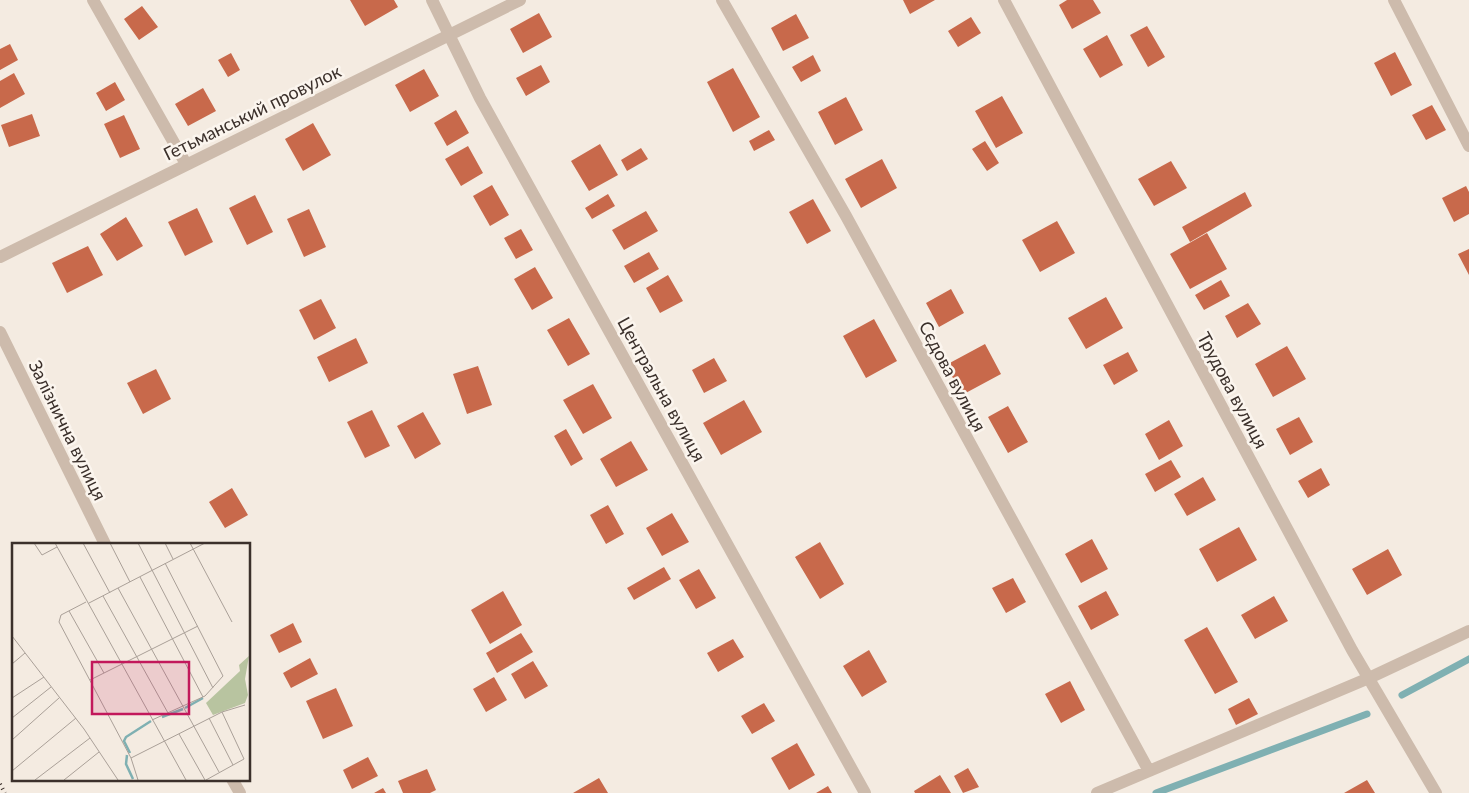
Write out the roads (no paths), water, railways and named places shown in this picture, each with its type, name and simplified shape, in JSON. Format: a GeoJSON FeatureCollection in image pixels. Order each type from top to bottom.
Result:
{"type":"FeatureCollection","features":[{"type":"Feature","properties":{"kind":"street"},"geometry":{"type":"LineString","coordinates":[[93,0],[186,164]]}},
{"type":"Feature","properties":{"kind":"street","name":"Центральна вулиця"},"geometry":{"type":"LineString","coordinates":[[432,0],[485,106],[865,793]]}},
{"type":"Feature","properties":{"kind":"street","name":"Гетьманський провулок"},"geometry":{"type":"LineString","coordinates":[[0,257],[520,0]]}},
{"type":"Feature","properties":{"kind":"street","name":"Сєдова вулиця"},"geometry":{"type":"LineString","coordinates":[[722,0],[846,216],[1149,771]]}},
{"type":"Feature","properties":{"kind":"street","name":"Трудова вулиця"},"geometry":{"type":"LineString","coordinates":[[1004,0],[1369,678],[1436,793]]}},
{"type":"Feature","properties":{"kind":"street"},"geometry":{"type":"LineString","coordinates":[[1394,0],[1469,146]]}},
{"type":"Feature","properties":{"kind":"street","name":"Залізнична вулиця"},"geometry":{"type":"LineString","coordinates":[[0,332],[105,543]]}},
{"type":"Feature","properties":{"kind":"street"},"geometry":{"type":"LineString","coordinates":[[1097,793],[1369,678],[1469,631]]}},
{"type":"Feature","properties":{"kind":"street"},"geometry":{"type":"LineString","coordinates":[[233,780],[240,793]]}},
{"type":"Feature","properties":{"kind":"waterway"},"geometry":{"type":"LineString","coordinates":[[1402,695],[1469,659]]}},
{"type":"Feature","properties":{"kind":"waterway"},"geometry":{"type":"LineString","coordinates":[[1156,793],[1367,714]]}},
{"type":"Feature","properties":{"kind":"railway"},"geometry":{"type":"LineString","coordinates":[[0,784],[5,793]]}}]}
